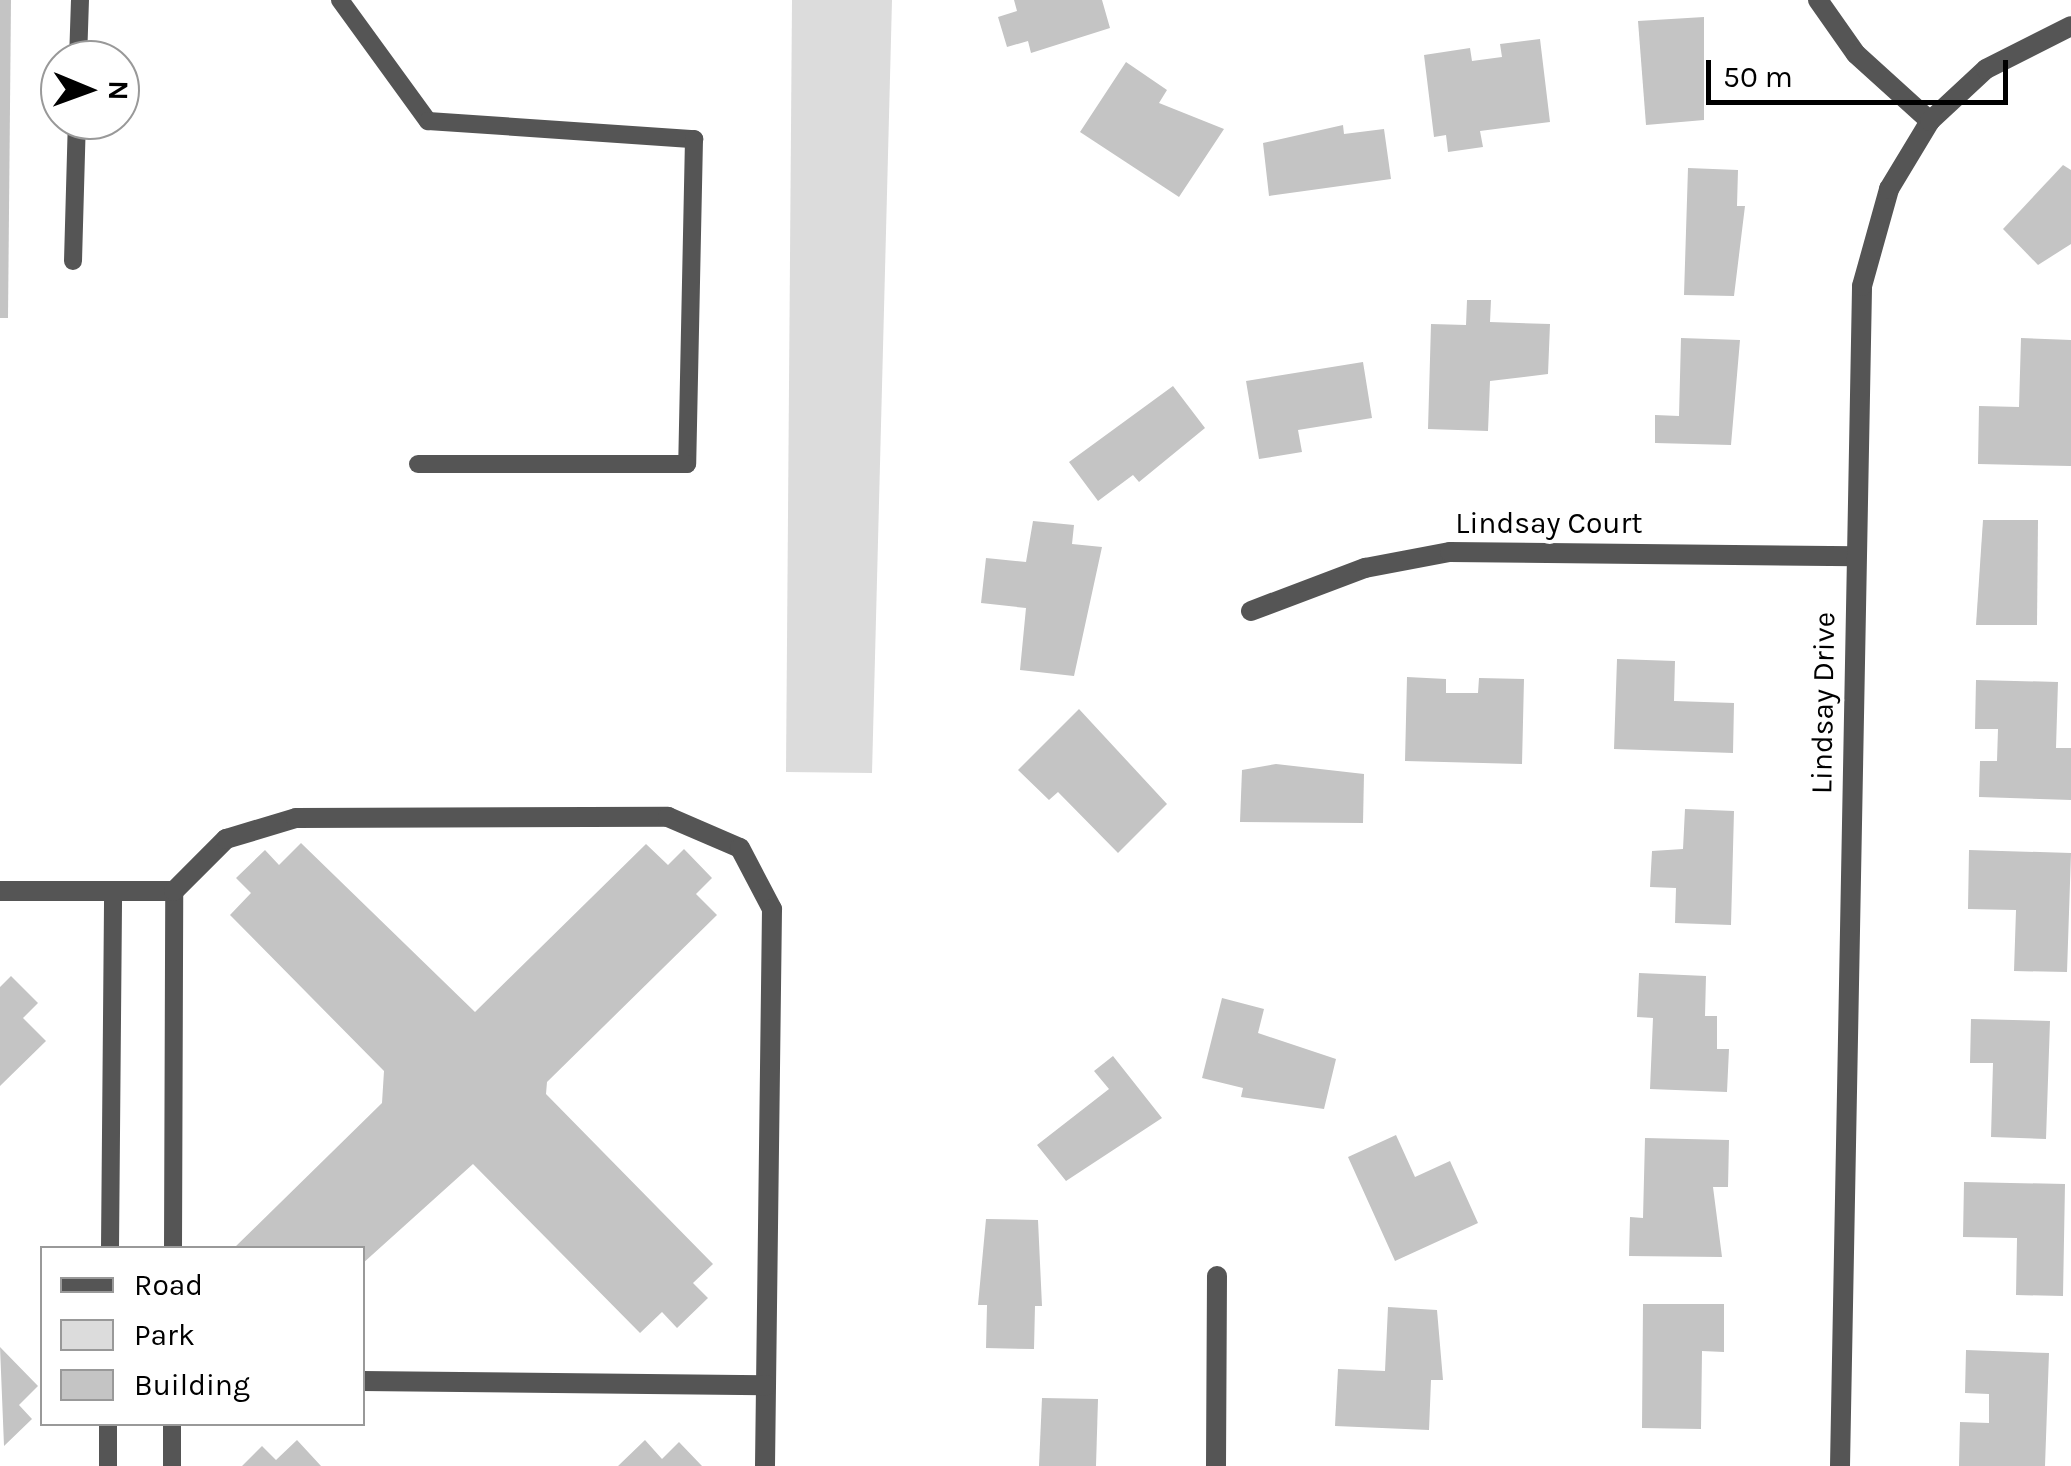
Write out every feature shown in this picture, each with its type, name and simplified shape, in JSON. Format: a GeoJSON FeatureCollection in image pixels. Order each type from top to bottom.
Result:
{"type":"FeatureCollection","features":[{"type":"Feature","properties":{"kind":"street"},"geometry":{"type":"LineString","coordinates":[[1818,0],[1856,54],[1930,121],[1986,69],[2071,26]]}},
{"type":"Feature","properties":{"kind":"street","name":"Lindsay Drive"},"geometry":{"type":"LineString","coordinates":[[1840,1466],[1856,556],[1869,246],[1930,121]]}},
{"type":"Feature","properties":{"kind":"street","name":"Lindsay Court"},"geometry":{"type":"LineString","coordinates":[[1252,612],[1422,555],[1856,556]]}},
{"type":"Feature","properties":{"kind":"street"},"geometry":{"type":"LineString","coordinates":[[0,892],[174,891],[226,839],[296,818],[668,817],[740,848],[772,910],[765,1466]]}},
{"type":"Feature","properties":{"kind":"street"},"geometry":{"type":"LineString","coordinates":[[1216,1466],[1217,1276]]}},
{"type":"Feature","properties":{"kind":"street"},"geometry":{"type":"LineString","coordinates":[[365,1381],[766,1385]]}},
{"type":"Feature","properties":{"kind":"lane"},"geometry":{"type":"LineString","coordinates":[[79,40],[80,0]]}},
{"type":"Feature","properties":{"kind":"lane"},"geometry":{"type":"LineString","coordinates":[[340,0],[428,121],[694,139],[687,464],[418,464]]}},
{"type":"Feature","properties":{"kind":"lane"},"geometry":{"type":"LineString","coordinates":[[72,261],[75,140]]}},
{"type":"Feature","properties":{"kind":"lane"},"geometry":{"type":"LineString","coordinates":[[110,1246],[113,891]]}},
{"type":"Feature","properties":{"kind":"lane"},"geometry":{"type":"LineString","coordinates":[[173,1246],[174,891]]}},
{"type":"Feature","properties":{"kind":"lane"},"geometry":{"type":"LineString","coordinates":[[108,1426],[108,1466]]}},
{"type":"Feature","properties":{"kind":"lane"},"geometry":{"type":"LineString","coordinates":[[172,1426],[172,1466]]}},
{"type":"Feature","properties":{"kind":"green space"},"geometry":{"type":"Polygon","coordinates":[[[792,0],[892,0],[872,773],[786,772],[792,0]]]}},
{"type":"Feature","properties":{"kind":"building"},"geometry":{"type":"Polygon","coordinates":[[[0,0],[11,0],[8,318],[0,318],[0,0]]]}},
{"type":"Feature","properties":{"kind":"building"},"geometry":{"type":"Polygon","coordinates":[[[1014,0],[1102,0],[1110,28],[1031,53],[1028,41],[1007,47],[998,17],[1017,11],[1014,0]]]}},
{"type":"Feature","properties":{"kind":"building"},"geometry":{"type":"Polygon","coordinates":[[[1704,17],[1704,120],[1646,125],[1638,21],[1704,17]]]}},
{"type":"Feature","properties":{"kind":"building"},"geometry":{"type":"Polygon","coordinates":[[[1540,39],[1550,122],[1480,131],[1483,147],[1448,152],[1446,135],[1434,137],[1424,55],[1470,48],[1472,61],[1502,57],[1500,44],[1540,39]]]}},
{"type":"Feature","properties":{"kind":"building"},"geometry":{"type":"Polygon","coordinates":[[[1126,62],[1167,90],[1159,103],[1224,129],[1179,197],[1080,132],[1126,62]]]}},
{"type":"Feature","properties":{"kind":"building"},"geometry":{"type":"Polygon","coordinates":[[[1343,125],[1344,134],[1384,129],[1391,179],[1269,196],[1263,143],[1343,125]]]}},
{"type":"Feature","properties":{"kind":"building"},"geometry":{"type":"Polygon","coordinates":[[[2063,165],[2071,170],[2071,244],[2038,265],[2003,229],[2063,165]]]}},
{"type":"Feature","properties":{"kind":"building"},"geometry":{"type":"Polygon","coordinates":[[[1688,168],[1738,170],[1737,206],[1745,206],[1734,296],[1684,295],[1688,168]]]}},
{"type":"Feature","properties":{"kind":"building"},"geometry":{"type":"Polygon","coordinates":[[[1467,300],[1491,300],[1490,322],[1550,324],[1548,374],[1490,381],[1488,431],[1428,429],[1431,324],[1466,325],[1467,300]]]}},
{"type":"Feature","properties":{"kind":"building"},"geometry":{"type":"Polygon","coordinates":[[[1681,338],[1740,340],[1731,445],[1655,443],[1655,415],[1679,416],[1681,338]]]}},
{"type":"Feature","properties":{"kind":"building"},"geometry":{"type":"Polygon","coordinates":[[[2021,338],[2071,340],[2071,466],[1978,464],[1979,406],[2019,407],[2021,338]]]}},
{"type":"Feature","properties":{"kind":"building"},"geometry":{"type":"Polygon","coordinates":[[[1363,362],[1372,418],[1298,430],[1302,452],[1259,459],[1246,381],[1363,362]]]}},
{"type":"Feature","properties":{"kind":"building"},"geometry":{"type":"Polygon","coordinates":[[[1173,386],[1205,428],[1139,482],[1133,475],[1098,501],[1069,462],[1173,386]]]}},
{"type":"Feature","properties":{"kind":"building"},"geometry":{"type":"Polygon","coordinates":[[[1983,520],[2038,520],[2037,625],[1976,625],[1983,520]]]}},
{"type":"Feature","properties":{"kind":"building"},"geometry":{"type":"Polygon","coordinates":[[[1033,521],[1074,525],[1072,544],[1102,547],[1074,676],[1020,670],[1026,608],[981,603],[986,558],[1026,562],[1033,521]]]}},
{"type":"Feature","properties":{"kind":"building"},"geometry":{"type":"Polygon","coordinates":[[[1617,659],[1675,661],[1674,701],[1734,703],[1733,753],[1614,749],[1617,659]]]}},
{"type":"Feature","properties":{"kind":"building"},"geometry":{"type":"Polygon","coordinates":[[[1407,677],[1446,679],[1446,693],[1478,693],[1479,678],[1524,679],[1522,764],[1405,761],[1407,677]]]}},
{"type":"Feature","properties":{"kind":"building"},"geometry":{"type":"Polygon","coordinates":[[[1976,680],[2058,682],[2056,748],[2071,748],[2071,800],[1979,797],[1980,761],[1997,761],[1998,729],[1975,729],[1976,680]]]}},
{"type":"Feature","properties":{"kind":"building"},"geometry":{"type":"Polygon","coordinates":[[[1079,709],[1167,804],[1118,853],[1058,792],[1049,800],[1018,770],[1079,709]]]}},
{"type":"Feature","properties":{"kind":"building"},"geometry":{"type":"Polygon","coordinates":[[[1276,764],[1364,774],[1363,823],[1240,822],[1242,770],[1276,764]]]}},
{"type":"Feature","properties":{"kind":"building"},"geometry":{"type":"Polygon","coordinates":[[[1685,809],[1734,811],[1731,925],[1675,923],[1676,888],[1650,887],[1652,851],[1683,849],[1685,809]]]}},
{"type":"Feature","properties":{"kind":"building"},"geometry":{"type":"Polygon","coordinates":[[[301,843],[475,1012],[646,844],[668,865],[684,849],[712,878],[696,894],[717,915],[547,1082],[546,1094],[713,1264],[693,1283],[708,1298],[677,1328],[662,1312],[640,1333],[473,1164],[365,1261],[365,1246],[236,1246],[382,1103],[384,1071],[230,915],[251,893],[236,878],[265,850],[279,865],[301,843]]]}},
{"type":"Feature","properties":{"kind":"building"},"geometry":{"type":"Polygon","coordinates":[[[1969,850],[2071,853],[2067,972],[2014,971],[2016,910],[1968,909],[1969,850]]]}},
{"type":"Feature","properties":{"kind":"building"},"geometry":{"type":"Polygon","coordinates":[[[1639,973],[1706,976],[1705,1016],[1717,1016],[1717,1049],[1729,1049],[1727,1092],[1650,1089],[1653,1018],[1637,1017],[1639,973]]]}},
{"type":"Feature","properties":{"kind":"building"},"geometry":{"type":"Polygon","coordinates":[[[11,976],[38,1003],[23,1018],[46,1041],[0,1086],[0,987],[11,976]]]}},
{"type":"Feature","properties":{"kind":"building"},"geometry":{"type":"Polygon","coordinates":[[[1222,998],[1264,1009],[1258,1033],[1336,1059],[1324,1109],[1241,1097],[1243,1088],[1202,1078],[1222,998]]]}},
{"type":"Feature","properties":{"kind":"building"},"geometry":{"type":"Polygon","coordinates":[[[1971,1019],[2050,1021],[2046,1139],[1991,1137],[1993,1063],[1970,1063],[1971,1019]]]}},
{"type":"Feature","properties":{"kind":"building"},"geometry":{"type":"Polygon","coordinates":[[[1113,1056],[1162,1118],[1066,1181],[1037,1145],[1109,1089],[1094,1071],[1113,1056]]]}},
{"type":"Feature","properties":{"kind":"building"},"geometry":{"type":"Polygon","coordinates":[[[1396,1135],[1415,1177],[1450,1161],[1478,1223],[1395,1261],[1348,1157],[1396,1135]]]}},
{"type":"Feature","properties":{"kind":"building"},"geometry":{"type":"Polygon","coordinates":[[[1645,1138],[1729,1140],[1728,1187],[1713,1187],[1722,1257],[1629,1256],[1630,1217],[1643,1218],[1645,1138]]]}},
{"type":"Feature","properties":{"kind":"building"},"geometry":{"type":"Polygon","coordinates":[[[1964,1182],[2065,1184],[2063,1296],[2016,1295],[2017,1238],[1963,1237],[1964,1182]]]}},
{"type":"Feature","properties":{"kind":"building"},"geometry":{"type":"Polygon","coordinates":[[[986,1219],[1038,1220],[1042,1306],[1035,1306],[1034,1349],[986,1348],[987,1305],[978,1305],[986,1219]]]}},
{"type":"Feature","properties":{"kind":"building"},"geometry":{"type":"Polygon","coordinates":[[[1643,1304],[1724,1304],[1724,1352],[1702,1351],[1701,1429],[1642,1428],[1643,1304]]]}},
{"type":"Feature","properties":{"kind":"building"},"geometry":{"type":"Polygon","coordinates":[[[1388,1307],[1437,1310],[1443,1380],[1431,1380],[1429,1430],[1335,1426],[1338,1369],[1385,1371],[1388,1307]]]}},
{"type":"Feature","properties":{"kind":"building"},"geometry":{"type":"Polygon","coordinates":[[[0,1347],[38,1386],[19,1405],[32,1419],[4,1446],[0,1347]]]}},
{"type":"Feature","properties":{"kind":"building"},"geometry":{"type":"Polygon","coordinates":[[[1966,1350],[2049,1353],[2045,1466],[1959,1466],[1960,1422],[1989,1423],[1989,1394],[1965,1393],[1966,1350]]]}},
{"type":"Feature","properties":{"kind":"building"},"geometry":{"type":"Polygon","coordinates":[[[1042,1398],[1098,1399],[1096,1466],[1039,1466],[1042,1398]]]}},
{"type":"Feature","properties":{"kind":"building"},"geometry":{"type":"Polygon","coordinates":[[[297,1440],[321,1466],[242,1466],[262,1446],[276,1460],[297,1440]]]}},
{"type":"Feature","properties":{"kind":"building"},"geometry":{"type":"Polygon","coordinates":[[[645,1440],[662,1459],[679,1442],[702,1466],[618,1466],[645,1440]]]}}]}
